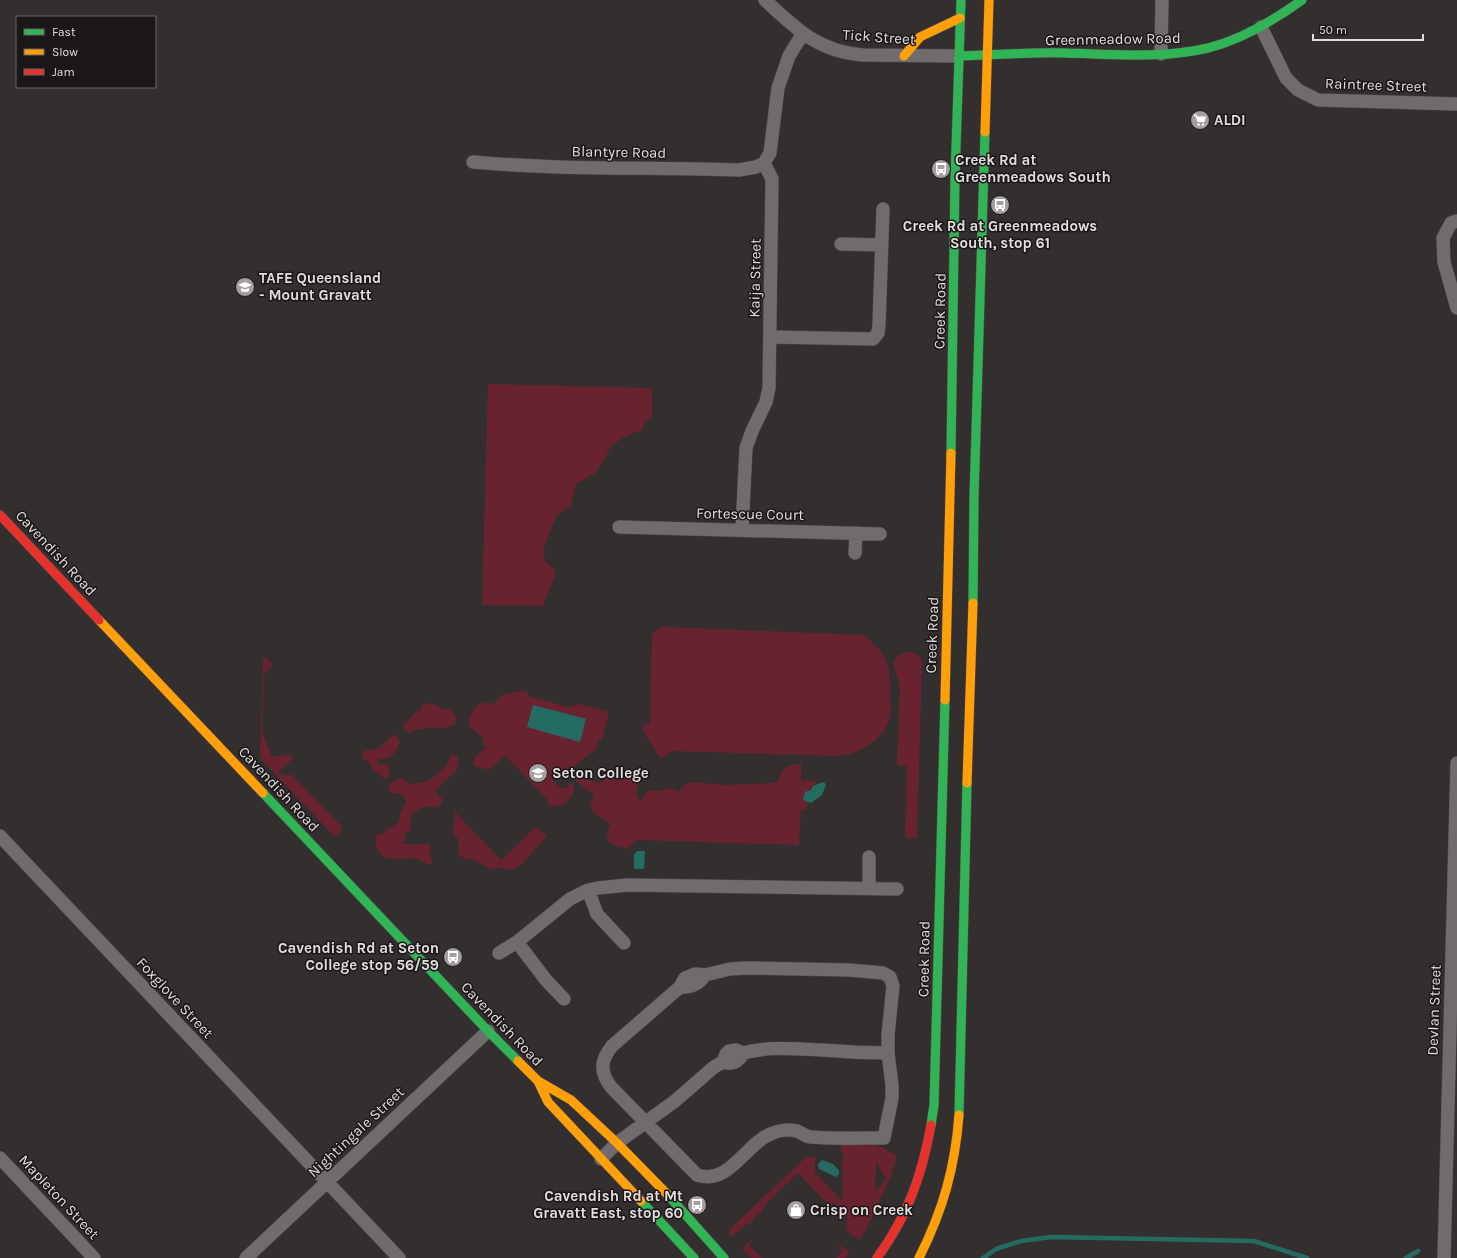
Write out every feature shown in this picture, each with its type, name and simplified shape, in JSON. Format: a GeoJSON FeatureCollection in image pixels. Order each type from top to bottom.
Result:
{"type":"FeatureCollection","features":[{"type":"Feature","properties":{"kind":"main road","name":"Creek Road"},"geometry":{"type":"LineString","coordinates":[[877,1258],[896,1231],[917,1185],[927,1147],[934,1105],[950,505],[956,169],[961,0]]}},
{"type":"Feature","properties":{"kind":"main road"},"geometry":{"type":"LineString","coordinates":[[919,1258],[938,1220],[952,1174],[956,1150],[961,1089],[969,694],[989,0]]}},
{"type":"Feature","properties":{"kind":"main road","name":"Greenmeadow Road"},"geometry":{"type":"LineString","coordinates":[[959,56],[1059,53],[1161,54],[1194,51],[1226,43],[1261,27],[1302,0]]}},
{"type":"Feature","properties":{"kind":"main road"},"geometry":{"type":"LineString","coordinates":[[904,56],[920,37],[960,18]]}},
{"type":"Feature","properties":{"kind":"main road","name":"Cavendish Road"},"geometry":{"type":"LineString","coordinates":[[0,515],[488,1030],[538,1081],[572,1100],[618,1143],[659,1185],[724,1258]]}},
{"type":"Feature","properties":{"kind":"main road","name":"Cavendish Road"},"geometry":{"type":"LineString","coordinates":[[538,1081],[548,1102],[694,1258]]}},
{"type":"Feature","properties":{"kind":"street","name":"Tick Street"},"geometry":{"type":"LineString","coordinates":[[765,0],[803,33],[822,46],[843,53],[863,55],[959,56]]}},
{"type":"Feature","properties":{"kind":"street"},"geometry":{"type":"LineString","coordinates":[[1161,54],[1162,0]]}},
{"type":"Feature","properties":{"kind":"street","name":"Raintree Street"},"geometry":{"type":"LineString","coordinates":[[1261,27],[1286,78],[1298,90],[1318,100],[1457,104]]}},
{"type":"Feature","properties":{"kind":"street"},"geometry":{"type":"LineString","coordinates":[[764,163],[770,153],[778,88],[789,56],[803,33]]}},
{"type":"Feature","properties":{"kind":"street","name":"Blantyre Road"},"geometry":{"type":"LineString","coordinates":[[473,162],[506,165],[739,170],[756,167],[764,163]]}},
{"type":"Feature","properties":{"kind":"street","name":"Kaija Street"},"geometry":{"type":"LineString","coordinates":[[742,530],[746,448],[752,431],[766,402],[769,388],[772,179],[764,163]]}},
{"type":"Feature","properties":{"kind":"street"},"geometry":{"type":"LineString","coordinates":[[770,337],[873,339],[878,333],[879,324],[883,209]]}},
{"type":"Feature","properties":{"kind":"street"},"geometry":{"type":"LineString","coordinates":[[1457,221],[1451,223],[1443,238],[1444,262],[1457,308]]}},
{"type":"Feature","properties":{"kind":"street"},"geometry":{"type":"LineString","coordinates":[[841,244],[882,245]]}},
{"type":"Feature","properties":{"kind":"street","name":"Fortescue Court"},"geometry":{"type":"LineString","coordinates":[[619,527],[880,534]]}},
{"type":"Feature","properties":{"kind":"street"},"geometry":{"type":"LineString","coordinates":[[855,552],[856,533]]}},
{"type":"Feature","properties":{"kind":"street","name":"Devlan Street"},"geometry":{"type":"LineString","coordinates":[[1444,1258],[1457,763]]}},
{"type":"Feature","properties":{"kind":"street","name":"Foxglove Street"},"geometry":{"type":"LineString","coordinates":[[0,836],[399,1258]]}},
{"type":"Feature","properties":{"kind":"street"},"geometry":{"type":"LineString","coordinates":[[869,857],[869,888]]}},
{"type":"Feature","properties":{"kind":"street"},"geometry":{"type":"LineString","coordinates":[[499,953],[517,942],[570,899],[588,890],[613,885],[897,889]]}},
{"type":"Feature","properties":{"kind":"street"},"geometry":{"type":"LineString","coordinates":[[588,890],[597,914],[624,943]]}},
{"type":"Feature","properties":{"kind":"street"},"geometry":{"type":"LineString","coordinates":[[517,942],[546,980],[564,999]]}},
{"type":"Feature","properties":{"kind":"street"},"geometry":{"type":"LineString","coordinates":[[746,968],[849,970],[883,973],[890,977],[893,983],[888,1035],[888,1053],[892,1079],[892,1098],[884,1138],[809,1137],[796,1131],[780,1131],[765,1136],[728,1169],[707,1177],[696,1174],[692,1171],[646,1123],[604,1077],[603,1067],[605,1055],[612,1046],[680,987],[685,988],[695,985],[699,983],[705,975],[720,971],[746,968]]}},
{"type":"Feature","properties":{"kind":"street","name":"Nightingale Street"},"geometry":{"type":"LineString","coordinates":[[246,1258],[488,1030]]}},
{"type":"Feature","properties":{"kind":"street"},"geometry":{"type":"LineString","coordinates":[[601,1159],[618,1143],[675,1101],[723,1062],[729,1051],[736,1050],[744,1053],[769,1048],[888,1053]]}},
{"type":"Feature","properties":{"kind":"street","name":"Mapleton Street"},"geometry":{"type":"LineString","coordinates":[[0,1158],[94,1258]]}},
{"type":"Feature","properties":{"kind":"shaded area"},"geometry":{"type":"Polygon","coordinates":[[[488,384],[652,388],[652,417],[645,421],[642,430],[624,437],[611,446],[603,462],[595,473],[576,484],[571,505],[556,516],[543,551],[546,563],[554,568],[556,574],[543,604],[544,606],[482,605],[488,384]]]}},
{"type":"Feature","properties":{"kind":"shaded area"},"geometry":{"type":"Polygon","coordinates":[[[664,627],[863,635],[883,654],[888,668],[890,676],[890,717],[887,725],[877,739],[870,744],[855,752],[839,756],[672,751],[661,759],[643,731],[643,725],[650,723],[652,635],[656,630],[664,627]]]}},
{"type":"Feature","properties":{"kind":"shaded area"},"geometry":{"type":"Polygon","coordinates":[[[907,652],[916,654],[922,660],[917,838],[905,838],[907,766],[897,765],[900,686],[893,664],[898,656],[907,652]]]}},
{"type":"Feature","properties":{"kind":"shaded area"},"geometry":{"type":"Polygon","coordinates":[[[263,658],[266,658],[273,665],[264,674],[263,734],[271,755],[288,755],[294,757],[278,773],[292,775],[342,827],[335,837],[260,758],[263,658]]]}},
{"type":"Feature","properties":{"kind":"shaded area"},"geometry":{"type":"Polygon","coordinates":[[[523,691],[527,692],[528,696],[568,707],[579,704],[609,712],[602,739],[598,740],[595,751],[593,751],[565,774],[560,772],[553,774],[551,778],[561,788],[566,788],[572,783],[574,786],[573,794],[567,801],[567,804],[549,807],[548,800],[505,755],[489,770],[475,766],[473,763],[475,757],[486,748],[483,743],[483,738],[469,725],[469,719],[473,711],[479,704],[493,704],[502,695],[523,691]]]}},
{"type":"Feature","properties":{"kind":"shaded area"},"geometry":{"type":"Polygon","coordinates":[[[431,703],[445,710],[449,709],[457,718],[454,725],[446,728],[428,728],[408,733],[403,729],[403,726],[416,712],[421,710],[422,705],[431,703]]]}},
{"type":"Feature","properties":{"kind":"shaded area"},"geometry":{"type":"Polygon","coordinates":[[[533,705],[586,719],[580,742],[527,727],[533,705]]]}},
{"type":"Feature","properties":{"kind":"shaded area"},"geometry":{"type":"Polygon","coordinates":[[[394,734],[400,741],[393,755],[389,758],[379,759],[377,761],[379,764],[388,764],[389,776],[384,779],[378,772],[374,771],[368,761],[362,759],[363,753],[365,750],[368,751],[371,749],[375,751],[394,734]]]}},
{"type":"Feature","properties":{"kind":"shaded area"},"geometry":{"type":"Polygon","coordinates":[[[454,754],[459,759],[457,770],[435,791],[443,800],[438,807],[424,807],[411,815],[410,832],[405,833],[405,840],[403,842],[403,844],[429,844],[432,865],[412,858],[393,859],[384,857],[376,846],[377,835],[385,833],[388,828],[395,826],[399,821],[400,812],[406,803],[406,800],[401,794],[390,792],[388,788],[392,782],[401,778],[411,784],[429,781],[446,766],[451,756],[454,754]]]}},
{"type":"Feature","properties":{"kind":"shaded area"},"geometry":{"type":"Polygon","coordinates":[[[801,763],[801,781],[806,780],[817,782],[809,791],[805,801],[808,803],[805,810],[801,810],[799,845],[638,840],[624,850],[623,847],[614,845],[608,840],[607,834],[610,824],[592,811],[590,805],[594,797],[593,794],[576,781],[576,778],[582,778],[600,783],[609,775],[636,775],[639,780],[636,795],[639,800],[642,800],[648,791],[661,791],[672,788],[679,791],[686,784],[691,782],[725,785],[775,783],[779,780],[781,773],[786,768],[801,763]]]}},
{"type":"Feature","properties":{"kind":"shaded area"},"geometry":{"type":"Polygon","coordinates":[[[822,782],[826,785],[822,795],[811,803],[803,799],[805,792],[811,790],[813,786],[822,782]]]}},
{"type":"Feature","properties":{"kind":"shaded area"},"geometry":{"type":"Polygon","coordinates":[[[455,812],[501,860],[536,827],[546,835],[523,863],[515,868],[510,870],[501,868],[490,869],[472,859],[466,859],[460,856],[458,851],[458,839],[453,833],[455,812]]]}},
{"type":"Feature","properties":{"kind":"shaded area"},"geometry":{"type":"Polygon","coordinates":[[[637,851],[645,851],[644,869],[634,869],[634,855],[637,851]]]}},
{"type":"Feature","properties":{"kind":"shaded area"},"geometry":{"type":"Polygon","coordinates":[[[871,1144],[883,1148],[897,1156],[891,1176],[864,1234],[859,1240],[847,1231],[846,1225],[848,1218],[834,1202],[829,1205],[798,1173],[766,1204],[761,1213],[754,1217],[750,1224],[745,1225],[729,1237],[729,1230],[806,1157],[815,1157],[815,1173],[842,1201],[843,1152],[840,1152],[842,1145],[871,1144]],[[876,1162],[875,1192],[886,1179],[876,1162]]]}},
{"type":"Feature","properties":{"kind":"shaded area"},"geometry":{"type":"Polygon","coordinates":[[[822,1160],[833,1164],[839,1170],[839,1174],[836,1177],[819,1169],[818,1164],[822,1160]]]}},
{"type":"Feature","properties":{"kind":"shaded area"},"geometry":{"type":"Polygon","coordinates":[[[752,1239],[753,1240],[749,1246],[762,1258],[752,1258],[742,1249],[752,1239]]]}},
{"type":"Feature","properties":{"kind":"shaded area"},"geometry":{"type":"Polygon","coordinates":[[[837,1245],[845,1248],[850,1253],[845,1258],[836,1258],[842,1251],[837,1245]]]}},
{"type":"Feature","properties":{"kind":"waterway"},"geometry":{"type":"LineString","coordinates":[[983,1258],[996,1249],[1021,1241],[1051,1237],[1254,1241],[1307,1258]]}},
{"type":"Feature","properties":{"kind":"waterway"},"geometry":{"type":"LineString","coordinates":[[1406,1258],[1418,1251]]}},
{"type":"Feature","properties":{"kind":"traffic: fast"},"geometry":{"type":"LineString","coordinates":[[951,453],[955,177],[961,0]]}},
{"type":"Feature","properties":{"kind":"traffic: fast"},"geometry":{"type":"LineString","coordinates":[[959,56],[1025,53],[1119,55],[1173,54],[1208,48],[1233,40],[1269,22],[1302,0]]}},
{"type":"Feature","properties":{"kind":"traffic: fast"},"geometry":{"type":"LineString","coordinates":[[973,603],[974,498],[985,132]]}},
{"type":"Feature","properties":{"kind":"traffic: fast"},"geometry":{"type":"LineString","coordinates":[[931,1125],[934,1105],[945,700]]}},
{"type":"Feature","properties":{"kind":"traffic: fast"},"geometry":{"type":"LineString","coordinates":[[959,1115],[967,783]]}},
{"type":"Feature","properties":{"kind":"traffic: fast"},"geometry":{"type":"LineString","coordinates":[[263,793],[518,1061]]}},
{"type":"Feature","properties":{"kind":"traffic: fast"},"geometry":{"type":"LineString","coordinates":[[667,1194],[724,1258]]}},
{"type":"Feature","properties":{"kind":"traffic: fast"},"geometry":{"type":"LineString","coordinates":[[641,1201],[694,1258]]}},
{"type":"Feature","properties":{"kind":"traffic: slow"},"geometry":{"type":"LineString","coordinates":[[985,132],[989,0]]}},
{"type":"Feature","properties":{"kind":"traffic: slow"},"geometry":{"type":"LineString","coordinates":[[904,56],[920,37],[960,18]]}},
{"type":"Feature","properties":{"kind":"traffic: slow"},"geometry":{"type":"LineString","coordinates":[[945,700],[951,453]]}},
{"type":"Feature","properties":{"kind":"traffic: slow"},"geometry":{"type":"LineString","coordinates":[[967,783],[973,603]]}},
{"type":"Feature","properties":{"kind":"traffic: slow"},"geometry":{"type":"LineString","coordinates":[[99,620],[263,793]]}},
{"type":"Feature","properties":{"kind":"traffic: slow"},"geometry":{"type":"LineString","coordinates":[[518,1061],[538,1081],[571,1100],[617,1143],[667,1194]]}},
{"type":"Feature","properties":{"kind":"traffic: slow"},"geometry":{"type":"LineString","coordinates":[[538,1081],[548,1102],[641,1201]]}},
{"type":"Feature","properties":{"kind":"traffic: slow"},"geometry":{"type":"LineString","coordinates":[[919,1258],[935,1223],[951,1171],[959,1115]]}},
{"type":"Feature","properties":{"kind":"traffic: jam"},"geometry":{"type":"LineString","coordinates":[[0,515],[99,620]]}},
{"type":"Feature","properties":{"kind":"traffic: jam"},"geometry":{"type":"LineString","coordinates":[[877,1258],[897,1227],[912,1195],[923,1162],[931,1125]]}},
{"type":"Feature","properties":{"kind":"place","name":"ALDI"},"geometry":{"type":"Point","coordinates":[1200,120]}},
{"type":"Feature","properties":{"kind":"place","name":"Creek Rd at Greenmeadows South"},"geometry":{"type":"Point","coordinates":[941,169]}},
{"type":"Feature","properties":{"kind":"place","name":"Creek Rd at Greenmeadows South, stop 61"},"geometry":{"type":"Point","coordinates":[1000,205]}},
{"type":"Feature","properties":{"kind":"place","name":"TAFE Queensland - Mount Gravatt"},"geometry":{"type":"Point","coordinates":[245,287]}},
{"type":"Feature","properties":{"kind":"place","name":"Seton College"},"geometry":{"type":"Point","coordinates":[538,773]}},
{"type":"Feature","properties":{"kind":"place","name":"Cavendish Rd at Seton College stop 56/59"},"geometry":{"type":"Point","coordinates":[453,957]}},
{"type":"Feature","properties":{"kind":"place","name":"Cavendish Rd at Mt Gravatt East, stop 60"},"geometry":{"type":"Point","coordinates":[697,1205]}},
{"type":"Feature","properties":{"kind":"place","name":"Crisp on Creek"},"geometry":{"type":"Point","coordinates":[796,1210]}}]}
